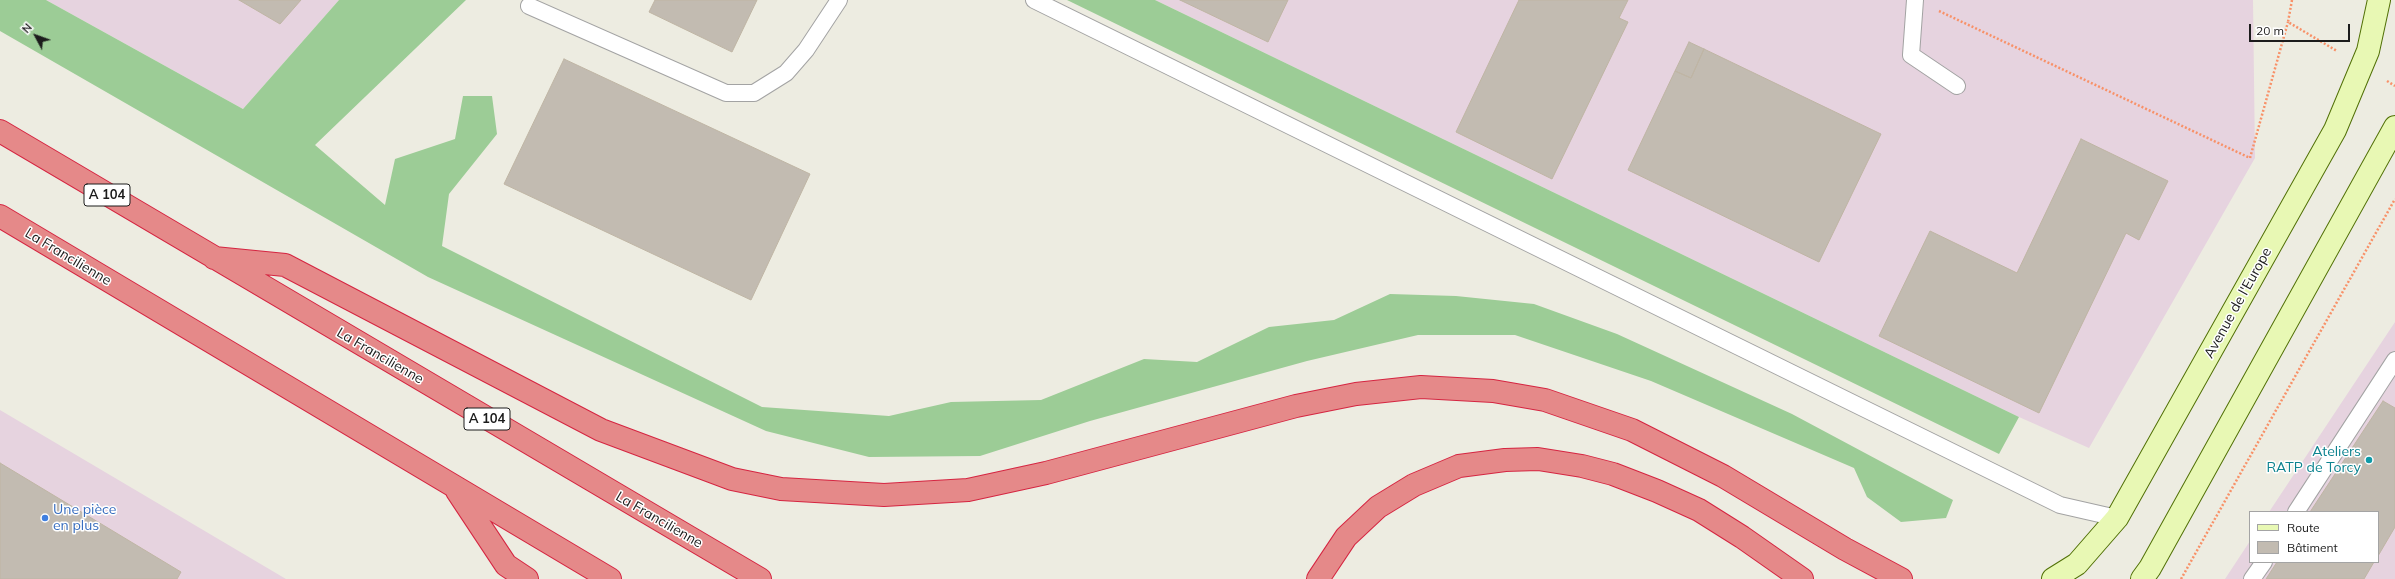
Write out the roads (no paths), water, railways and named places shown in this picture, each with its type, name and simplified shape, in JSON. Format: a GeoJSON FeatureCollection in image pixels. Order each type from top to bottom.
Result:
{"type":"FeatureCollection","features":[{"type":"Feature","properties":{"kind":"highway","name":"La Francilienne"},"geometry":{"type":"LineString","coordinates":[[0,131],[760,579]]}},
{"type":"Feature","properties":{"kind":"highway","name":"La Francilienne"},"geometry":{"type":"LineString","coordinates":[[0,216],[610,579]]}},
{"type":"Feature","properties":{"kind":"highway"},"geometry":{"type":"LineString","coordinates":[[214,258],[285,265],[601,430],[732,479],[781,490],[884,495],[968,490],[1046,473],[1296,406],[1356,394],[1421,388],[1493,391],[1544,400],[1632,430],[1723,476],[1845,549],[1901,579]]}},
{"type":"Feature","properties":{"kind":"highway"},"geometry":{"type":"LineString","coordinates":[[1318,579],[1346,536],[1378,507],[1414,485],[1459,466],[1505,460],[1538,459],[1582,466],[1613,474],[1657,491],[1699,510],[1742,537],[1802,579]]}},
{"type":"Feature","properties":{"kind":"highway"},"geometry":{"type":"LineString","coordinates":[[454,486],[506,565],[527,579]]}},
{"type":"Feature","properties":{"kind":"main road","name":"Avenue de l'Europe"},"geometry":{"type":"LineString","coordinates":[[2053,579],[2077,564],[2117,518],[2334,130],[2368,51],[2379,0]]}},
{"type":"Feature","properties":{"kind":"main road"},"geometry":{"type":"LineString","coordinates":[[2142,579],[2150,568],[2395,128]]}},
{"type":"Feature","properties":{"kind":"lane"},"geometry":{"type":"LineString","coordinates":[[529,6],[726,93],[754,93],[786,73],[806,50],[839,0]]}},
{"type":"Feature","properties":{"kind":"lane"},"geometry":{"type":"LineString","coordinates":[[1034,0],[2053,501],[2117,518]]}},
{"type":"Feature","properties":{"kind":"lane"},"geometry":{"type":"LineString","coordinates":[[1915,0],[1911,55],[1957,86]]}},
{"type":"Feature","properties":{"kind":"lane"},"geometry":{"type":"LineString","coordinates":[[2297,511],[2395,360]]}},
{"type":"Feature","properties":{"kind":"lane"},"geometry":{"type":"LineString","coordinates":[[2252,579],[2263,563]]}},
{"type":"Feature","properties":{"kind":"place","name":"Ateliers RATP de Torcy"},"geometry":{"type":"Point","coordinates":[2369,460]}},
{"type":"Feature","properties":{"kind":"place","name":"Une pièce en plus"},"geometry":{"type":"Point","coordinates":[45,518]}}]}
